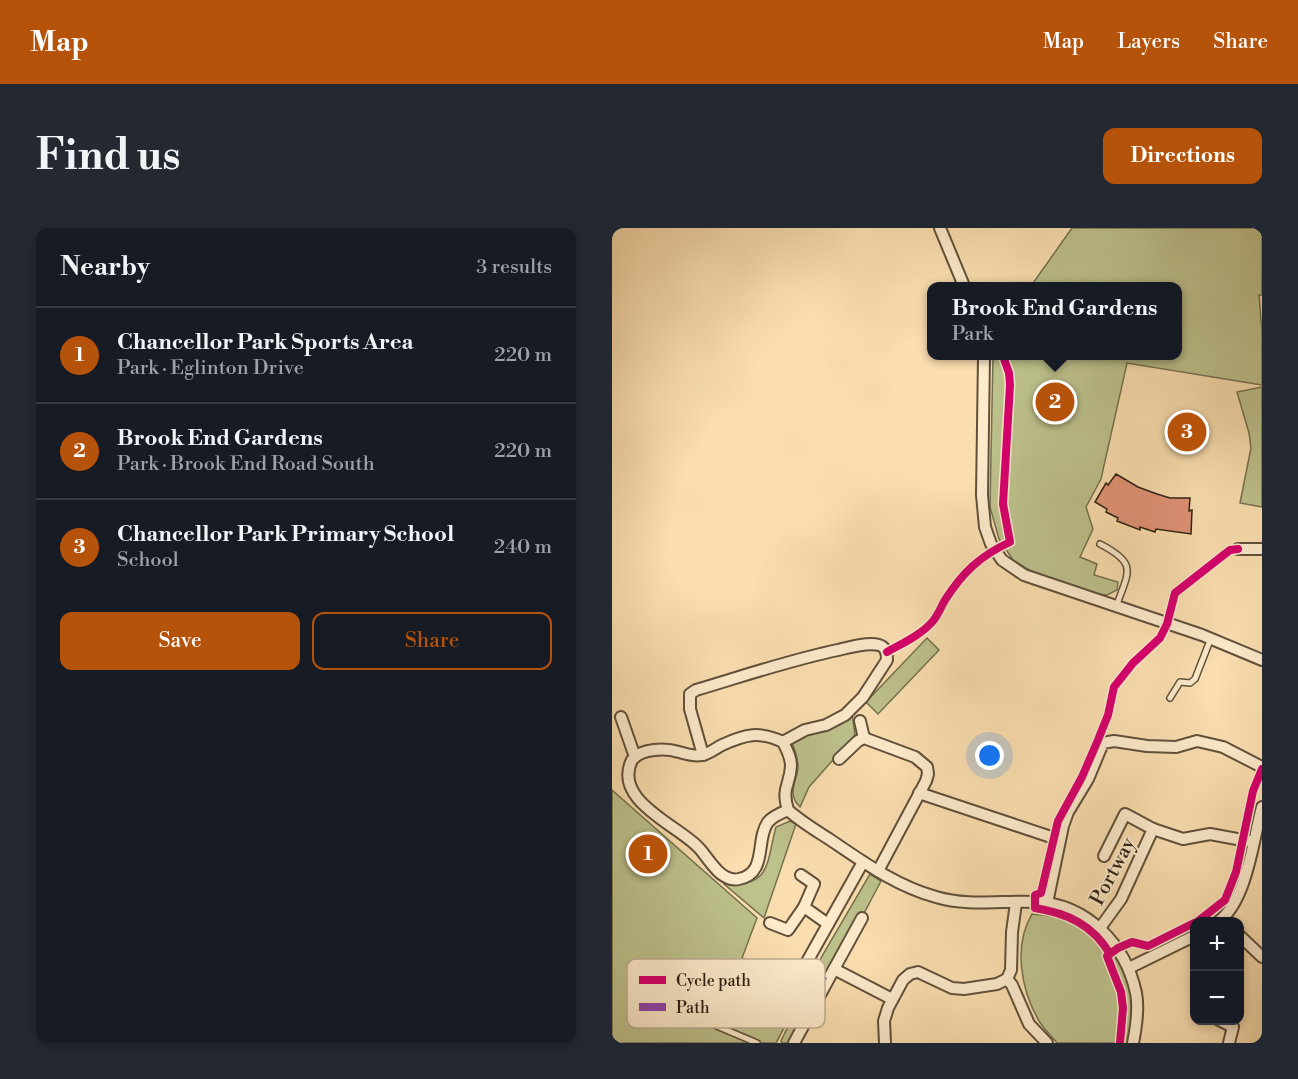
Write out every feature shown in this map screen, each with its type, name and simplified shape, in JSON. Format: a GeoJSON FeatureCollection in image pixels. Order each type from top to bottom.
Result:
{"type":"FeatureCollection","features":[{"type":"Feature","properties":{"kind":"street"},"geometry":{"type":"LineString","coordinates":[[940,228],[962,282]]}},
{"type":"Feature","properties":{"kind":"street"},"geometry":{"type":"LineString","coordinates":[[984,360],[983,508],[985,526],[991,544],[1002,560],[1016,571],[1211,638],[1262,660]]}},
{"type":"Feature","properties":{"kind":"street"},"geometry":{"type":"LineString","coordinates":[[1238,549],[1262,549]]}},
{"type":"Feature","properties":{"kind":"street"},"geometry":{"type":"LineString","coordinates":[[703,755],[690,708],[690,694],[696,690],[796,659],[850,647],[877,644],[883,646],[887,652],[887,660],[863,696],[845,715],[826,725],[805,730],[783,742]]}},
{"type":"Feature","properties":{"kind":"street"},"geometry":{"type":"LineString","coordinates":[[621,717],[635,757]]}},
{"type":"Feature","properties":{"kind":"street"},"geometry":{"type":"LineString","coordinates":[[860,720],[864,738]]}},
{"type":"Feature","properties":{"kind":"street"},"geometry":{"type":"LineString","coordinates":[[788,810],[768,822],[760,859],[756,867],[750,874],[740,879],[732,879],[716,869],[696,844],[642,807],[631,796],[624,779],[626,769],[635,757],[658,750],[677,751],[692,756],[703,755],[724,744],[756,734],[767,735],[783,742],[791,766],[784,795],[788,810],[878,871],[915,890],[938,898],[963,902],[1047,903],[1080,915],[1100,928],[1118,948],[1128,968],[1136,995],[1133,1043]]}},
{"type":"Feature","properties":{"kind":"street"},"geometry":{"type":"LineString","coordinates":[[839,759],[864,738],[922,761],[927,766],[928,774],[878,871]]}},
{"type":"Feature","properties":{"kind":"street"},"geometry":{"type":"LineString","coordinates":[[1047,903],[1068,812],[1088,778],[1103,743],[1114,741],[1146,746],[1176,747],[1197,741],[1223,747],[1262,767]]}},
{"type":"Feature","properties":{"kind":"street"},"geometry":{"type":"LineString","coordinates":[[919,793],[1060,840]]}},
{"type":"Feature","properties":{"kind":"street"},"geometry":{"type":"LineString","coordinates":[[1225,917],[1239,896],[1262,807]]}},
{"type":"Feature","properties":{"kind":"street","name":"Portway"},"geometry":{"type":"LineString","coordinates":[[1104,856],[1125,814],[1153,829],[1184,839],[1210,834],[1253,842]]}},
{"type":"Feature","properties":{"kind":"street","name":"Portway"},"geometry":{"type":"LineString","coordinates":[[1100,928],[1121,899],[1153,829]]}},
{"type":"Feature","properties":{"kind":"street"},"geometry":{"type":"LineString","coordinates":[[808,959],[863,862]]}},
{"type":"Feature","properties":{"kind":"street"},"geometry":{"type":"LineString","coordinates":[[770,923],[788,930],[804,908],[814,884],[801,875]]}},
{"type":"Feature","properties":{"kind":"street"},"geometry":{"type":"LineString","coordinates":[[885,1043],[884,1021],[892,999],[903,980],[910,974],[918,972],[952,988],[964,989],[997,984],[1007,979],[1011,970],[1012,932],[1016,903]]}},
{"type":"Feature","properties":{"kind":"street"},"geometry":{"type":"LineString","coordinates":[[804,908],[828,924]]}},
{"type":"Feature","properties":{"kind":"street"},"geometry":{"type":"LineString","coordinates":[[825,986],[862,918]]}},
{"type":"Feature","properties":{"kind":"street"},"geometry":{"type":"LineString","coordinates":[[1128,968],[1190,938]]}},
{"type":"Feature","properties":{"kind":"street"},"geometry":{"type":"LineString","coordinates":[[1244,941],[1262,957]]}},
{"type":"Feature","properties":{"kind":"street"},"geometry":{"type":"LineString","coordinates":[[834,969],[892,999]]}},
{"type":"Feature","properties":{"kind":"street"},"geometry":{"type":"LineString","coordinates":[[1007,979],[1012,985],[1029,1024],[1047,1043]]}},
{"type":"Feature","properties":{"kind":"street"},"geometry":{"type":"LineString","coordinates":[[1229,1025],[1233,1027],[1229,1043]]}},
{"type":"Feature","properties":{"kind":"street"},"geometry":{"type":"LineString","coordinates":[[794,1043],[802,1028]]}},
{"type":"Feature","properties":{"kind":"lane"},"geometry":{"type":"LineString","coordinates":[[1101,544],[1118,553],[1126,564],[1128,575],[1116,607]]}},
{"type":"Feature","properties":{"kind":"lane"},"geometry":{"type":"LineString","coordinates":[[1170,698],[1180,682],[1190,683],[1195,679],[1211,638]]}},
{"type":"Feature","properties":{"kind":"lane"},"geometry":{"type":"LineString","coordinates":[[721,1028],[757,1043]]}},
{"type":"Feature","properties":{"kind":"green space"},"geometry":{"type":"Polygon","coordinates":[[[1072,228],[1262,228],[1262,295],[1259,295],[1262,385],[1127,363],[1101,479],[1086,507],[1093,529],[1080,557],[1097,564],[1094,575],[1118,582],[1117,590],[1107,595],[1097,594],[1036,574],[1013,560],[999,539],[990,507],[993,360],[1182,360],[1182,282],[1034,282],[1072,228]]]}},
{"type":"Feature","properties":{"kind":"green space"},"geometry":{"type":"Polygon","coordinates":[[[1262,387],[1262,507],[1240,503],[1251,448],[1237,392],[1262,387]]]}},
{"type":"Feature","properties":{"kind":"green space"},"geometry":{"type":"Polygon","coordinates":[[[927,638],[939,650],[878,714],[866,702],[927,638]]]}},
{"type":"Feature","properties":{"kind":"green space"},"geometry":{"type":"Polygon","coordinates":[[[852,713],[855,735],[809,787],[800,807],[793,793],[798,767],[792,743],[795,738],[852,713]]]}},
{"type":"Feature","properties":{"kind":"green space"},"geometry":{"type":"Polygon","coordinates":[[[612,790],[757,918],[742,958],[744,959],[627,959],[627,1028],[784,1028],[776,1043],[612,1043],[612,790]]]}},
{"type":"Feature","properties":{"kind":"green space"},"geometry":{"type":"Polygon","coordinates":[[[790,821],[796,824],[764,918],[724,884],[725,882],[740,884],[751,882],[759,877],[768,861],[776,827],[790,821]]]}},
{"type":"Feature","properties":{"kind":"green space"},"geometry":{"type":"Polygon","coordinates":[[[870,874],[881,881],[825,987],[825,959],[821,959],[870,874]]]}},
{"type":"Feature","properties":{"kind":"green space"},"geometry":{"type":"Polygon","coordinates":[[[1032,914],[1076,922],[1093,933],[1111,951],[1124,973],[1133,997],[1135,1014],[1131,1043],[1057,1043],[1043,1027],[1028,996],[1022,968],[1023,940],[1032,914]]]}},
{"type":"Feature","properties":{"kind":"green space"},"geometry":{"type":"Polygon","coordinates":[[[787,1028],[800,1028],[791,1043],[781,1041],[787,1028]]]}},
{"type":"Feature","properties":{"kind":"building"},"geometry":{"type":"Polygon","coordinates":[[[1116,474],[1138,487],[1157,494],[1170,498],[1190,498],[1191,534],[1156,529],[1155,532],[1140,527],[1140,530],[1117,521],[1118,518],[1106,512],[1107,509],[1095,502],[1106,483],[1108,485],[1116,474]]]}},
{"type":"Feature","properties":{"kind":"cycle path"},"geometry":{"type":"LineString","coordinates":[[887,652],[928,626],[966,573],[981,559],[1010,542],[1003,504],[1010,385],[1004,360]]}},
{"type":"Feature","properties":{"kind":"cycle path"},"geometry":{"type":"LineString","coordinates":[[1110,954],[1096,935],[1078,922],[1058,913],[1035,908],[1035,895],[1041,893],[1058,821],[1082,777],[1098,740],[1108,715],[1114,687],[1133,663],[1160,638],[1167,624],[1175,593],[1230,550],[1238,549]]}},
{"type":"Feature","properties":{"kind":"cycle path"},"geometry":{"type":"LineString","coordinates":[[1203,917],[1225,900],[1236,872],[1253,791],[1262,769]]}},
{"type":"Feature","properties":{"kind":"cycle path"},"geometry":{"type":"LineString","coordinates":[[1120,1043],[1123,1008],[1121,992],[1107,956],[1132,942],[1148,946],[1190,925]]}},
{"type":"Feature","properties":{"kind":"place","name":"Brook End Gardens"},"geometry":{"type":"Point","coordinates":[1055,402]}},
{"type":"Feature","properties":{"kind":"place","name":"Chancellor Park Primary School"},"geometry":{"type":"Point","coordinates":[1187,432]}},
{"type":"Feature","properties":{"kind":"place","name":"Chancellor Park Sports Area"},"geometry":{"type":"Point","coordinates":[648,854]}}]}
